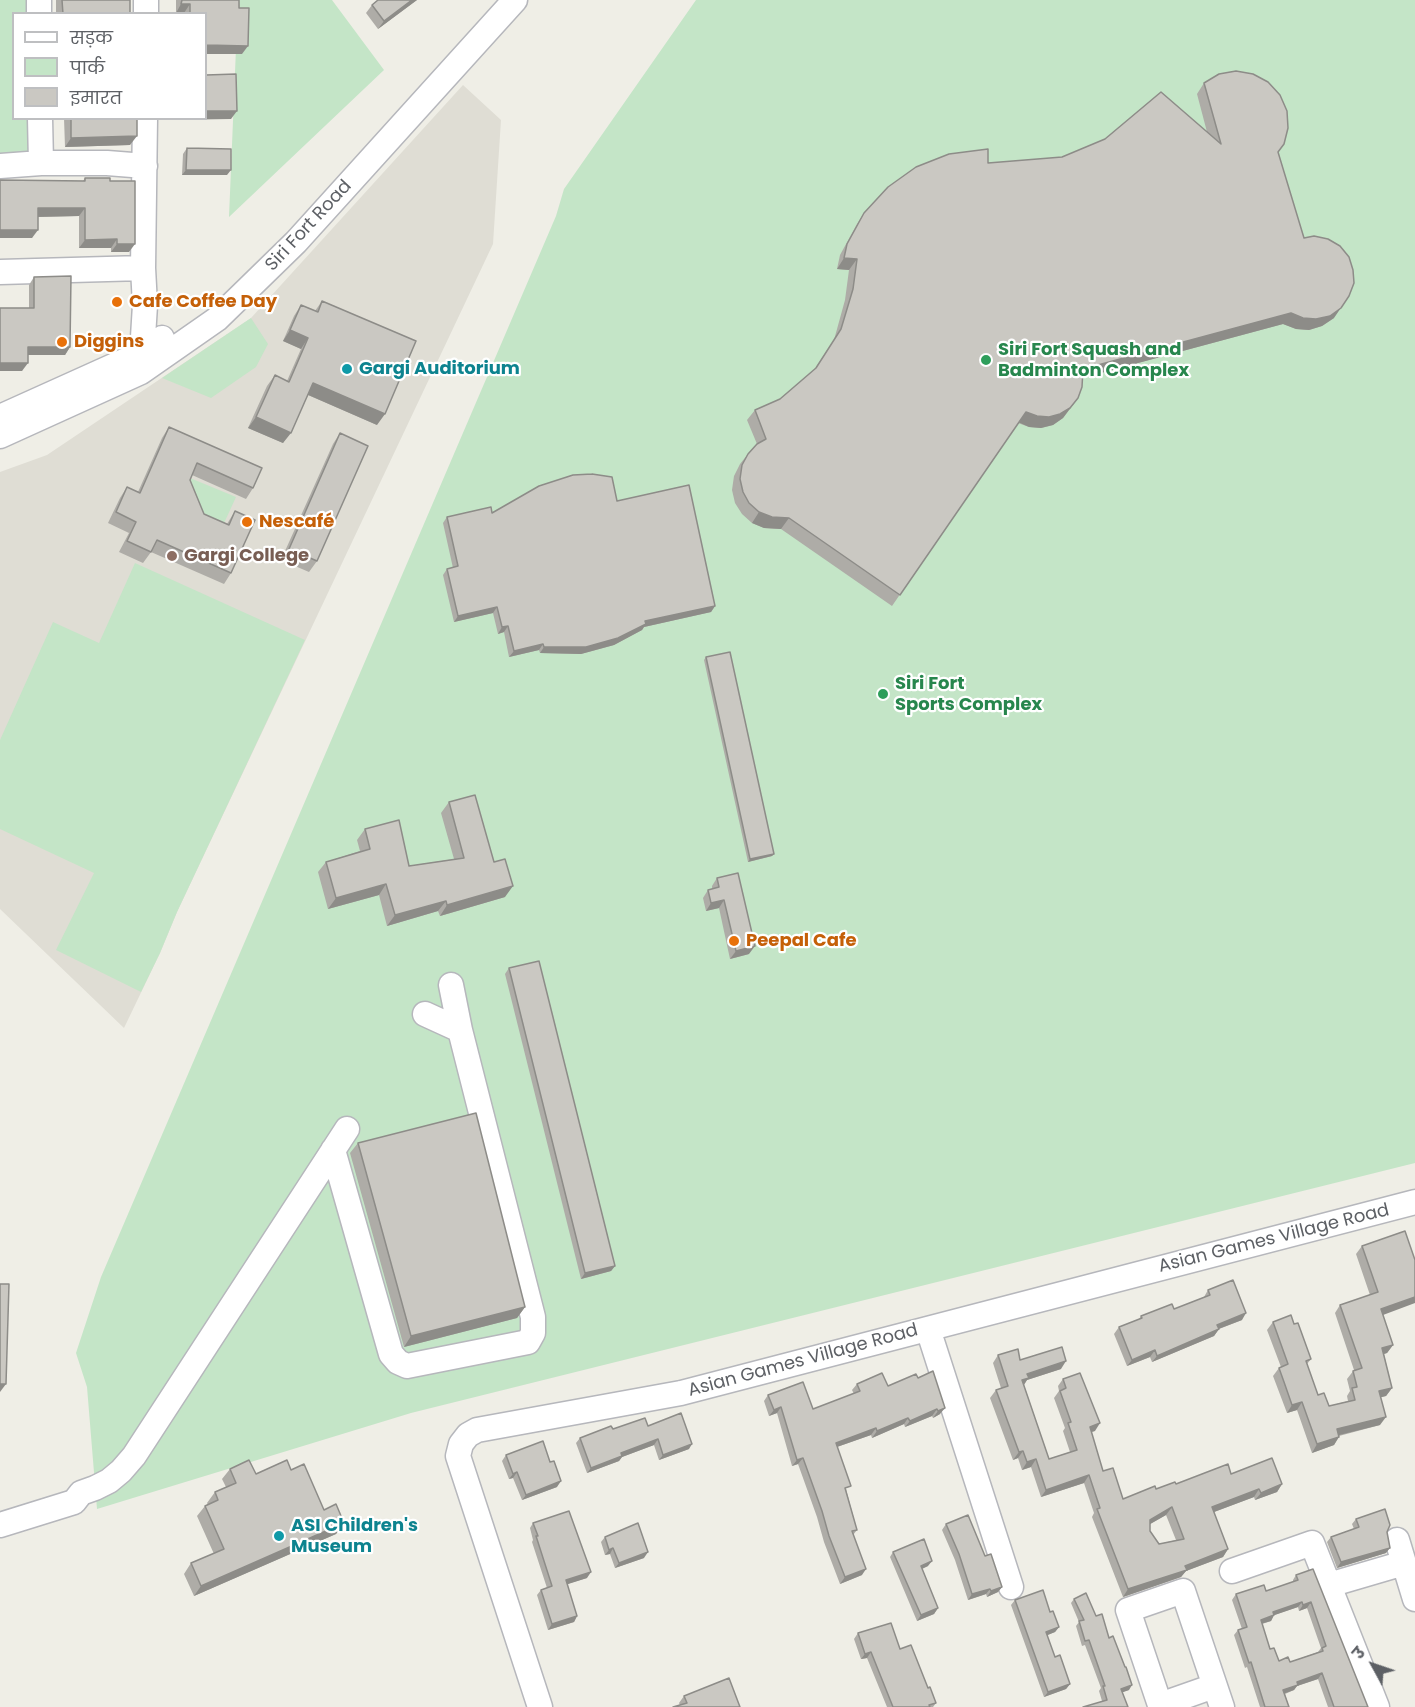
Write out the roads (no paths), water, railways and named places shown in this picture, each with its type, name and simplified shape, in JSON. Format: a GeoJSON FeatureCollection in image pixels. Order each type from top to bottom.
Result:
{"type":"FeatureCollection","features":[{"type":"Feature","properties":{"kind":"street","name":"Siri Fort Road"},"geometry":{"type":"LineString","coordinates":[[0,417],[142,353],[218,299],[297,222],[498,0]]}},
{"type":"Feature","properties":{"kind":"street","name":"Siri Fort Road"},"geometry":{"type":"LineString","coordinates":[[0,436],[141,372],[217,319],[296,242],[515,0]]}},
{"type":"Feature","properties":{"kind":"street"},"geometry":{"type":"LineString","coordinates":[[40,120],[41,163]]}},
{"type":"Feature","properties":{"kind":"street"},"geometry":{"type":"LineString","coordinates":[[142,353],[145,305],[143,268],[145,120]]}},
{"type":"Feature","properties":{"kind":"street"},"geometry":{"type":"LineString","coordinates":[[0,166],[41,163],[107,163],[145,166]]}},
{"type":"Feature","properties":{"kind":"street"},"geometry":{"type":"LineString","coordinates":[[0,272],[143,268]]}},
{"type":"Feature","properties":{"kind":"street"},"geometry":{"type":"LineString","coordinates":[[333,1150],[391,1354],[398,1362],[407,1366],[528,1342],[533,1333],[533,1317],[460,1030],[451,985]]}},
{"type":"Feature","properties":{"kind":"street"},"geometry":{"type":"LineString","coordinates":[[425,1014],[460,1030]]}},
{"type":"Feature","properties":{"kind":"street"},"geometry":{"type":"LineString","coordinates":[[0,1525],[74,1502],[81,1493],[109,1481],[121,1471],[134,1456],[347,1129]]}},
{"type":"Feature","properties":{"kind":"street","name":"Asian Games Village Road"},"geometry":{"type":"LineString","coordinates":[[540,1707],[458,1456],[461,1444],[468,1435],[477,1430],[681,1393],[1415,1202]]}},
{"type":"Feature","properties":{"kind":"street"},"geometry":{"type":"LineString","coordinates":[[928,1329],[1011,1587]]}},
{"type":"Feature","properties":{"kind":"street"},"geometry":{"type":"LineString","coordinates":[[0,1509],[72,1487],[81,1493]]}},
{"type":"Feature","properties":{"kind":"street"},"geometry":{"type":"LineString","coordinates":[[1232,1571],[1312,1543],[1377,1707]]}},
{"type":"Feature","properties":{"kind":"street"},"geometry":{"type":"LineString","coordinates":[[1329,1585],[1400,1552],[1415,1599]]}},
{"type":"Feature","properties":{"kind":"street"},"geometry":{"type":"LineString","coordinates":[[1183,1591],[1218,1696],[1161,1705],[1128,1610],[1183,1591]]}},
{"type":"Feature","properties":{"kind":"place","name":"Cafe Coffee Day"},"geometry":{"type":"Point","coordinates":[117,302]}},
{"type":"Feature","properties":{"kind":"place","name":"Diggins"},"geometry":{"type":"Point","coordinates":[62,342]}},
{"type":"Feature","properties":{"kind":"place","name":"Siri Fort Squash and Badminton Complex"},"geometry":{"type":"Point","coordinates":[986,360]}},
{"type":"Feature","properties":{"kind":"place","name":"Gargi Auditorium"},"geometry":{"type":"Point","coordinates":[347,369]}},
{"type":"Feature","properties":{"kind":"place","name":"Nescafé"},"geometry":{"type":"Point","coordinates":[247,522]}},
{"type":"Feature","properties":{"kind":"place","name":"Gargi College"},"geometry":{"type":"Point","coordinates":[172,556]}},
{"type":"Feature","properties":{"kind":"place","name":"Siri Fort Sports Complex"},"geometry":{"type":"Point","coordinates":[883,694]}},
{"type":"Feature","properties":{"kind":"place","name":"Peepal Cafe"},"geometry":{"type":"Point","coordinates":[734,941]}},
{"type":"Feature","properties":{"kind":"place","name":"ASI Children's Museum"},"geometry":{"type":"Point","coordinates":[279,1536]}}]}
